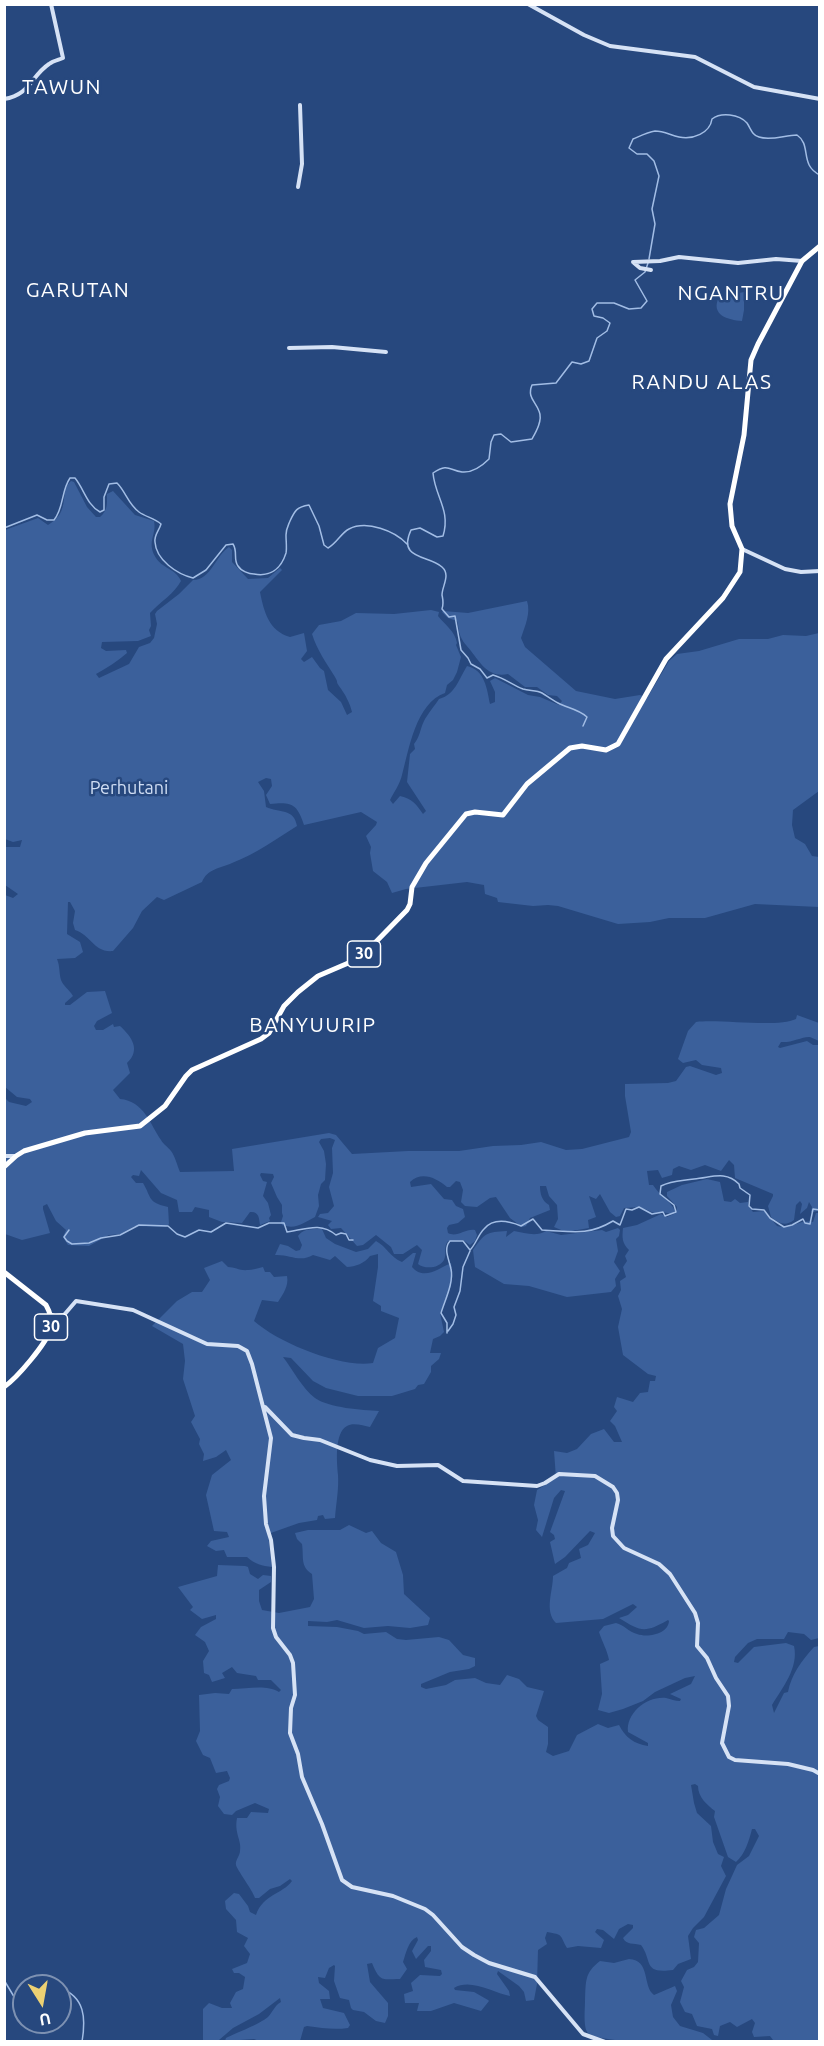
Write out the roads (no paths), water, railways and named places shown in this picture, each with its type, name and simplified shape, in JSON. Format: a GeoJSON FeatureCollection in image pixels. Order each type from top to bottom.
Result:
{"type":"FeatureCollection","features":[{"type":"Feature","properties":{"kind":"highway"},"geometry":{"type":"LineString","coordinates":[[742,549],[732,526],[730,504],[744,435],[752,360],[755,349],[802,261],[819,246]]}},
{"type":"Feature","properties":{"kind":"highway","name":"30"},"geometry":{"type":"LineString","coordinates":[[4,1167],[24,1151],[81,1134],[131,1128],[142,1124],[167,1104],[192,1070],[261,1039],[269,1033],[284,1006],[314,978],[358,958],[380,940],[407,910],[413,885],[426,863],[466,814],[473,812],[500,816],[506,814],[527,784],[570,748],[582,746],[606,750],[616,746],[626,733],[667,658],[733,584],[741,568],[742,549]]}},
{"type":"Feature","properties":{"kind":"highway","name":"30"},"geometry":{"type":"LineString","coordinates":[[4,1272],[42,1301],[50,1313],[51,1326],[47,1337],[20,1373],[4,1387]]}},
{"type":"Feature","properties":{"kind":"street"},"geometry":{"type":"LineString","coordinates":[[4,99],[14,97],[26,90],[48,64],[63,58],[51,4]]}},
{"type":"Feature","properties":{"kind":"street"},"geometry":{"type":"LineString","coordinates":[[528,4],[605,44],[695,57],[750,85],[819,99]]}},
{"type":"Feature","properties":{"kind":"street"},"geometry":{"type":"LineString","coordinates":[[298,187],[302,161],[300,105]]}},
{"type":"Feature","properties":{"kind":"street"},"geometry":{"type":"LineString","coordinates":[[651,270],[642,269],[633,262],[679,257],[738,263],[776,259],[802,261]]}},
{"type":"Feature","properties":{"kind":"street"},"geometry":{"type":"LineString","coordinates":[[289,348],[332,347],[386,352]]}},
{"type":"Feature","properties":{"kind":"street"},"geometry":{"type":"LineString","coordinates":[[742,549],[784,569],[801,572],[819,571]]}},
{"type":"Feature","properties":{"kind":"street"},"geometry":{"type":"LineString","coordinates":[[4,1155],[16,1156]]}},
{"type":"Feature","properties":{"kind":"street"},"geometry":{"type":"LineString","coordinates":[[50,1313],[55,1316],[64,1315],[76,1301],[125,1308],[156,1319],[207,1344],[243,1347],[250,1359],[271,1438],[264,1499],[274,1567],[273,1628],[276,1637],[291,1655],[294,1666],[295,1694],[291,1708],[290,1735],[298,1754],[304,1784],[322,1824],[341,1879],[354,1888],[380,1892],[416,1905],[433,1915],[462,1947],[474,1955],[489,1963],[536,1977],[583,2034],[605,2042]]}},
{"type":"Feature","properties":{"kind":"street"},"geometry":{"type":"LineString","coordinates":[[263,1405],[292,1435],[320,1440],[388,1465],[438,1465],[463,1481],[537,1486],[558,1474],[593,1476],[604,1480],[614,1488],[618,1496],[612,1530],[615,1539],[626,1549],[664,1568],[694,1609],[698,1620],[697,1646],[708,1659],[716,1678],[728,1696],[729,1703],[722,1741],[726,1753],[735,1760],[777,1762],[813,1770],[819,1774]]}},
{"type":"Feature","properties":{"kind":"waterway"},"geometry":{"type":"LineString","coordinates":[[649,259],[655,224],[652,209],[659,176],[654,161],[647,154],[637,154],[629,148],[633,139],[655,131],[684,138],[695,136],[704,132],[712,119],[725,115],[735,116],[744,120],[753,133],[759,137],[797,135],[804,144],[807,161],[820,175]]}},
{"type":"Feature","properties":{"kind":"waterway"},"geometry":{"type":"LineString","coordinates":[[583,726],[587,717],[580,712],[540,692],[523,689],[493,675],[487,678],[480,669],[471,664],[461,650],[455,616],[449,617],[442,609],[445,570],[436,563],[411,552],[408,540],[411,530],[420,528],[437,537],[443,536],[444,511],[433,473],[445,468],[466,472],[480,466],[489,459],[494,435],[501,434],[511,442],[532,439],[539,426],[540,418],[531,396],[532,385],[556,383],[572,362],[581,364],[589,361],[597,338],[607,331],[610,323],[594,316],[592,309],[597,303],[614,303],[629,309],[641,308],[647,301],[635,280],[645,272],[648,263]]}},
{"type":"Feature","properties":{"kind":"waterway"},"geometry":{"type":"LineString","coordinates":[[4,528],[37,515],[47,520],[54,520],[67,483],[70,478],[75,478],[89,501],[100,512],[104,510],[104,497],[109,484],[117,483],[135,509],[161,524],[155,542],[159,555],[174,570],[193,578],[206,570],[226,545],[233,544],[237,563],[243,571],[260,575],[274,571],[286,553],[286,531],[293,514],[299,508],[309,505],[319,526],[324,545],[328,548],[349,529],[364,526],[388,531],[407,544]]}},
{"type":"Feature","properties":{"kind":"waterway"},"geometry":{"type":"LineString","coordinates":[[447,1333],[447,1323],[441,1313],[452,1274],[447,1251],[448,1244],[450,1241],[463,1241],[470,1250],[482,1231],[492,1223],[506,1222],[521,1226],[533,1219],[542,1230],[578,1232],[594,1229],[613,1221],[620,1225],[626,1209],[632,1210],[639,1207],[652,1214],[663,1212],[665,1216],[676,1212],[674,1205],[660,1194],[661,1186],[673,1182],[718,1176],[734,1180],[750,1195],[749,1206],[752,1209],[764,1210],[770,1218],[784,1227],[803,1219],[805,1223],[810,1224],[813,1209],[820,1210]]}},
{"type":"Feature","properties":{"kind":"waterway"},"geometry":{"type":"LineString","coordinates":[[69,1230],[64,1237],[72,1244],[89,1243],[101,1238],[120,1235],[139,1225],[168,1226],[177,1234],[185,1237],[199,1230],[211,1232],[226,1223],[258,1228],[269,1223],[284,1223],[287,1232],[319,1228],[336,1235],[346,1234],[349,1240],[353,1240]]}},
{"type":"Feature","properties":{"kind":"waterway"},"geometry":{"type":"LineString","coordinates":[[448,1331],[456,1315],[454,1307],[460,1291],[463,1267],[470,1251]]}},
{"type":"Feature","properties":{"kind":"waterway"},"geometry":{"type":"LineString","coordinates":[[4,1980],[12,1993]]}},
{"type":"Feature","properties":{"kind":"waterway"},"geometry":{"type":"LineString","coordinates":[[72,1995],[82,2009],[84,2025],[82,2042]]}},
{"type":"Feature","properties":{"kind":"district","name":"TAWUN"},"geometry":{"type":"Point","coordinates":[62,87]}},
{"type":"Feature","properties":{"kind":"district","name":"GARUTAN"},"geometry":{"type":"Point","coordinates":[78,290]}},
{"type":"Feature","properties":{"kind":"district","name":"NGANTRU"},"geometry":{"type":"Point","coordinates":[731,293]}},
{"type":"Feature","properties":{"kind":"district","name":"RANDU ALAS"},"geometry":{"type":"Point","coordinates":[702,382]}},
{"type":"Feature","properties":{"kind":"district","name":"BANYUURIP"},"geometry":{"type":"Point","coordinates":[313,1025]}},
{"type":"Feature","properties":{"kind":"park label","name":"Perhutani"},"geometry":{"type":"Point","coordinates":[129,788]}}]}
